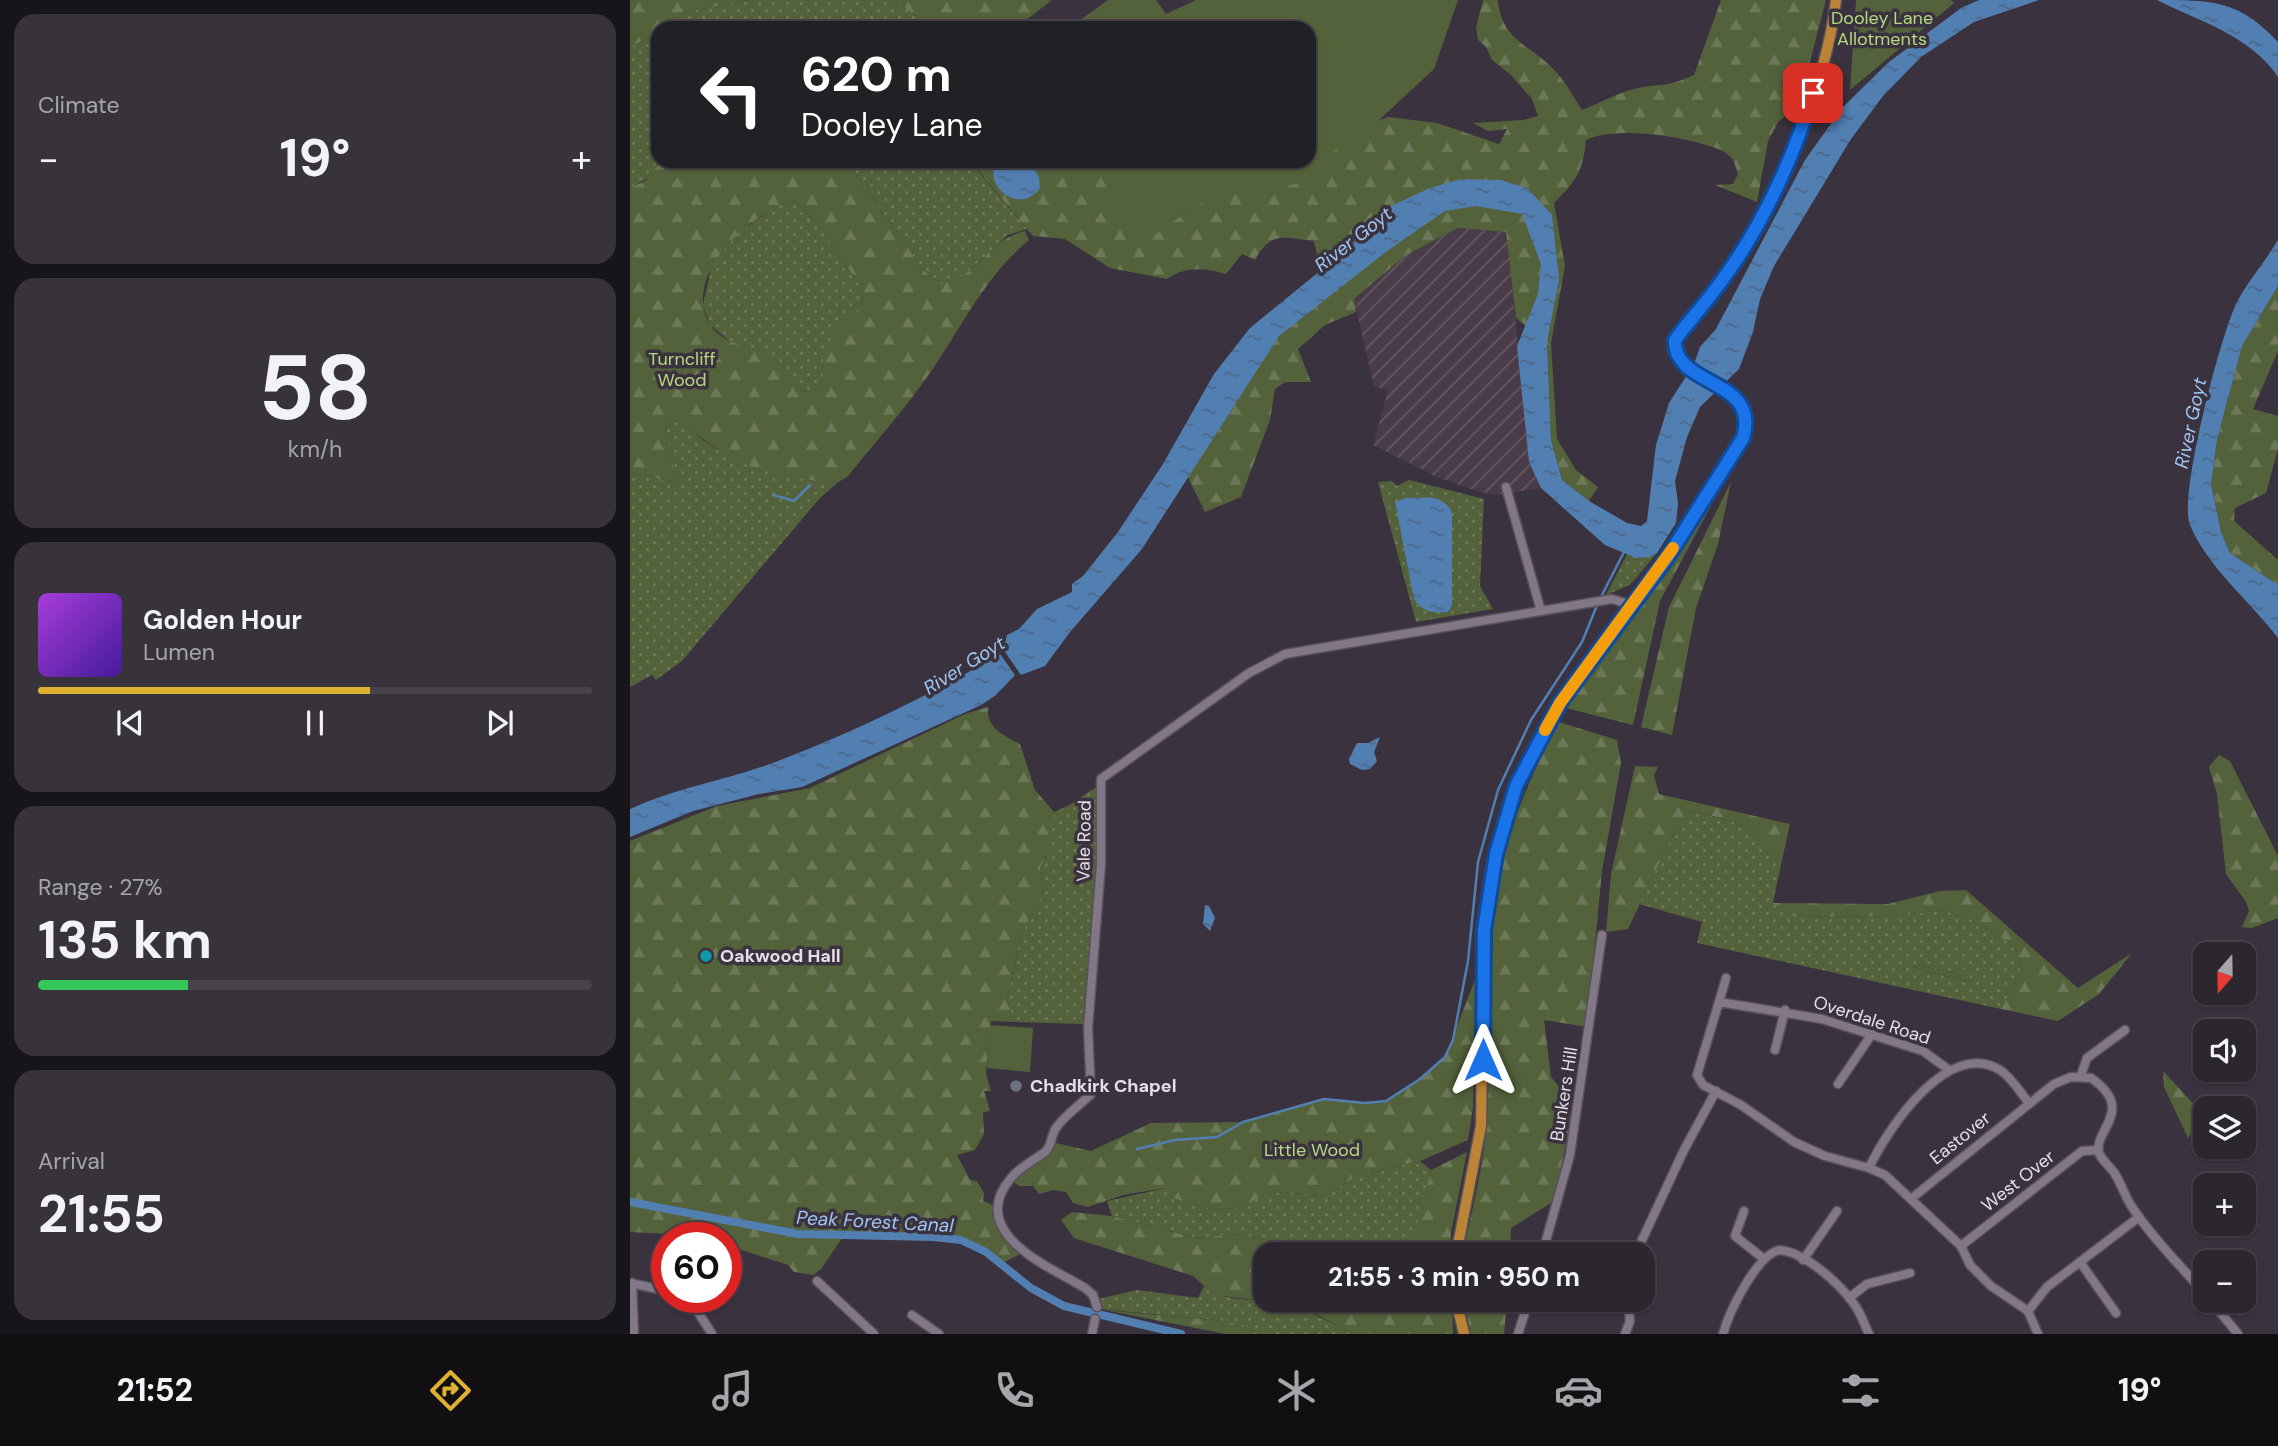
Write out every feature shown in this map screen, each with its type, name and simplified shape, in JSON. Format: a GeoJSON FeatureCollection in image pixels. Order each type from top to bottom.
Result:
{"type":"FeatureCollection","features":[{"type":"Feature","properties":{"kind":"main road"},"geometry":{"type":"LineString","coordinates":[[1459,1242],[1480,1126],[1484,930],[1501,831],[1516,786],[1560,703],[1667,558],[1739,446],[1747,425],[1745,411],[1731,394],[1690,368],[1675,352],[1675,340],[1728,272],[1784,168],[1807,116],[1833,25],[1836,0]]}},
{"type":"Feature","properties":{"kind":"main road"},"geometry":{"type":"LineString","coordinates":[[1459,1312],[1464,1334]]}},
{"type":"Feature","properties":{"kind":"street"},"geometry":{"type":"LineString","coordinates":[[1506,487],[1541,611]]}},
{"type":"Feature","properties":{"kind":"street","name":"Vale Road"},"geometry":{"type":"LineString","coordinates":[[1097,1307],[1093,1294],[1022,1253],[1010,1239],[998,1207],[1009,1180],[1028,1162],[1047,1150],[1055,1128],[1091,1094],[1088,1028],[1101,864],[1101,779],[1250,673],[1286,654],[1612,599],[1631,605]]}},
{"type":"Feature","properties":{"kind":"street","name":"Bunkers Hill"},"geometry":{"type":"LineString","coordinates":[[1546,1242],[1570,1156],[1602,935]]}},
{"type":"Feature","properties":{"kind":"street"},"geometry":{"type":"LineString","coordinates":[[1726,978],[1697,1075],[1703,1085],[1810,1150],[1885,1175],[1961,1245],[1974,1270],[2000,1293],[2028,1311],[2038,1334]]}},
{"type":"Feature","properties":{"kind":"street","name":"Overdale Road"},"geometry":{"type":"LineString","coordinates":[[1720,1002],[1785,1010],[1872,1034],[1923,1051],[1949,1070]]}},
{"type":"Feature","properties":{"kind":"street"},"geometry":{"type":"LineString","coordinates":[[1775,1050],[1785,1010]]}},
{"type":"Feature","properties":{"kind":"street"},"geometry":{"type":"LineString","coordinates":[[2081,1075],[2087,1058],[2125,1030]]}},
{"type":"Feature","properties":{"kind":"street"},"geometry":{"type":"LineString","coordinates":[[1838,1084],[1872,1034]]}},
{"type":"Feature","properties":{"kind":"street"},"geometry":{"type":"LineString","coordinates":[[1869,1168],[1878,1147],[1901,1116],[1949,1070],[1963,1063],[1987,1065],[2001,1071],[2029,1103],[2054,1084],[2081,1075],[2101,1085],[2112,1108],[2111,1121],[2098,1150],[2139,1217],[2193,1280]]}},
{"type":"Feature","properties":{"kind":"street"},"geometry":{"type":"LineString","coordinates":[[1641,1242],[1684,1150],[1716,1091]]}},
{"type":"Feature","properties":{"kind":"street","name":"Eastover"},"geometry":{"type":"LineString","coordinates":[[1912,1198],[2029,1103]]}},
{"type":"Feature","properties":{"kind":"street","name":"West Over"},"geometry":{"type":"LineString","coordinates":[[1961,1245],[2082,1151],[2098,1150]]}},
{"type":"Feature","properties":{"kind":"street"},"geometry":{"type":"LineString","coordinates":[[1744,1211],[1735,1236],[1764,1259]]}},
{"type":"Feature","properties":{"kind":"street"},"geometry":{"type":"LineString","coordinates":[[1803,1260],[1837,1211]]}},
{"type":"Feature","properties":{"kind":"street"},"geometry":{"type":"LineString","coordinates":[[2028,1311],[2038,1294],[2139,1217]]}},
{"type":"Feature","properties":{"kind":"street"},"geometry":{"type":"LineString","coordinates":[[1723,1334],[1730,1312],[1764,1259],[1772,1252],[1783,1250],[1829,1278],[1849,1298],[1869,1334]]}},
{"type":"Feature","properties":{"kind":"street"},"geometry":{"type":"LineString","coordinates":[[2080,1262],[2116,1313]]}},
{"type":"Feature","properties":{"kind":"street"},"geometry":{"type":"LineString","coordinates":[[1849,1298],[1867,1284],[1910,1273]]}},
{"type":"Feature","properties":{"kind":"street"},"geometry":{"type":"LineString","coordinates":[[817,1281],[874,1334]]}},
{"type":"Feature","properties":{"kind":"street"},"geometry":{"type":"LineString","coordinates":[[634,1334],[631,1283],[651,1287]]}},
{"type":"Feature","properties":{"kind":"street"},"geometry":{"type":"LineString","coordinates":[[1518,1334],[1525,1312]]}},
{"type":"Feature","properties":{"kind":"street"},"geometry":{"type":"LineString","coordinates":[[1625,1334],[1630,1321],[1629,1312]]}},
{"type":"Feature","properties":{"kind":"street"},"geometry":{"type":"LineString","coordinates":[[698,1313],[712,1334]]}},
{"type":"Feature","properties":{"kind":"street"},"geometry":{"type":"LineString","coordinates":[[2221,1313],[2238,1334]]}},
{"type":"Feature","properties":{"kind":"street"},"geometry":{"type":"LineString","coordinates":[[912,1315],[939,1334]]}},
{"type":"Feature","properties":{"kind":"street"},"geometry":{"type":"LineString","coordinates":[[1092,1334],[1095,1319]]}},
{"type":"Feature","properties":{"kind":"shaded area"},"geometry":{"type":"Polygon","coordinates":[[[1458,228],[1507,232],[1529,462],[1541,488],[1495,495],[1480,492],[1439,478],[1373,445],[1388,390],[1374,386],[1354,300],[1406,255],[1458,228]]]}},
{"type":"Feature","properties":{"kind":"green space"},"geometry":{"type":"Polygon","coordinates":[[[630,0],[750,0],[686,12],[673,21],[651,21],[651,36],[630,47],[630,0]]]}},
{"type":"Feature","properties":{"kind":"green space"},"geometry":{"type":"Polygon","coordinates":[[[750,0],[894,0],[922,21],[673,21],[686,12],[750,0]]]}},
{"type":"Feature","properties":{"kind":"green space"},"geometry":{"type":"Polygon","coordinates":[[[894,0],[1052,0],[1025,21],[922,21],[894,0]]]}},
{"type":"Feature","properties":{"kind":"green space"},"geometry":{"type":"Polygon","coordinates":[[[1108,0],[1156,0],[1166,14],[1196,0],[1458,0],[1434,69],[1378,121],[1336,150],[1306,182],[1243,195],[1232,192],[1197,205],[1162,230],[1141,240],[1125,233],[1103,168],[1316,168],[1316,21],[1079,21],[1108,0]]]}},
{"type":"Feature","properties":{"kind":"green space"},"geometry":{"type":"Polygon","coordinates":[[[1483,0],[1498,0],[1505,25],[1520,42],[1557,73],[1582,110],[1627,91],[1670,84],[1694,75],[1721,0],[1826,0],[1798,107],[1778,122],[1768,141],[1757,202],[1715,185],[1733,184],[1738,174],[1733,159],[1723,151],[1674,137],[1616,133],[1586,140],[1577,175],[1554,203],[1565,266],[1551,343],[1557,439],[1576,470],[1598,487],[1589,501],[1562,480],[1551,440],[1547,342],[1516,318],[1506,232],[1458,228],[1406,255],[1354,299],[1356,312],[1325,325],[1298,349],[1311,382],[1285,382],[1275,389],[1270,420],[1241,497],[1205,512],[1181,463],[1205,418],[1323,282],[1314,241],[1286,238],[1273,240],[1261,250],[1255,260],[1242,254],[1226,274],[1195,269],[1167,279],[1110,268],[1065,239],[1033,236],[977,168],[1107,168],[1158,232],[1198,203],[1236,188],[1283,183],[1302,168],[1316,168],[1316,158],[1353,129],[1389,117],[1437,123],[1499,144],[1507,129],[1488,131],[1473,123],[1523,120],[1538,116],[1532,99],[1511,75],[1492,60],[1486,47],[1478,40],[1476,27],[1483,0]]]}},
{"type":"Feature","properties":{"kind":"green space","name":"Dooley Lane Allotments"},"geometry":{"type":"Polygon","coordinates":[[[1856,0],[1951,0],[1954,3],[1850,90],[1856,0]]]}},
{"type":"Feature","properties":{"kind":"green space"},"geometry":{"type":"Polygon","coordinates":[[[651,36],[651,168],[657,168],[649,177],[630,187],[630,47],[651,36]]]}},
{"type":"Feature","properties":{"kind":"green space","name":"Turncliff Wood"},"geometry":{"type":"Polygon","coordinates":[[[656,168],[852,168],[924,271],[941,284],[964,275],[1012,235],[1025,231],[1029,240],[1000,268],[922,384],[848,476],[837,483],[757,468],[728,456],[691,429],[674,421],[665,428],[677,483],[630,472],[630,187],[644,182],[656,168]],[[794,200],[759,218],[741,231],[725,248],[705,285],[703,304],[714,330],[734,343],[764,355],[804,392],[816,389],[823,378],[823,355],[841,319],[863,309],[862,288],[816,222],[794,200]]]}},
{"type":"Feature","properties":{"kind":"green space"},"geometry":{"type":"Polygon","coordinates":[[[852,168],[976,168],[1027,229],[1008,235],[957,282],[941,284],[924,271],[852,168]]]}},
{"type":"Feature","properties":{"kind":"green space"},"geometry":{"type":"Polygon","coordinates":[[[794,200],[816,222],[862,288],[863,309],[823,355],[823,378],[816,389],[804,392],[765,356],[732,343],[710,325],[703,305],[712,263],[737,234],[776,206],[794,200]]]}},
{"type":"Feature","properties":{"kind":"green space"},"geometry":{"type":"Polygon","coordinates":[[[2278,286],[2278,351],[2253,409],[2278,416],[2278,449],[2266,493],[2235,508],[2234,521],[2278,560],[2278,585],[2230,553],[2221,532],[2211,484],[2217,440],[2242,346],[2278,286]]]}},
{"type":"Feature","properties":{"kind":"green space"},"geometry":{"type":"Polygon","coordinates":[[[674,421],[687,427],[715,448],[742,459],[792,475],[837,483],[819,499],[682,661],[656,680],[652,675],[630,687],[630,472],[677,483],[665,428],[674,421]]]}},
{"type":"Feature","properties":{"kind":"green space"},"geometry":{"type":"Polygon","coordinates":[[[1409,480],[1484,499],[1480,586],[1493,609],[1416,622],[1378,482],[1392,481],[1397,486],[1409,480]]]}},
{"type":"Feature","properties":{"kind":"green space"},"geometry":{"type":"Polygon","coordinates":[[[1731,482],[1718,544],[1696,608],[1672,735],[1641,727],[1669,607],[1731,482]]]}},
{"type":"Feature","properties":{"kind":"green space"},"geometry":{"type":"Polygon","coordinates":[[[1720,483],[1723,483],[1660,601],[1633,725],[1566,708],[1720,483]]]}},
{"type":"Feature","properties":{"kind":"green space"},"geometry":{"type":"Polygon","coordinates":[[[1657,553],[1630,585],[1606,595],[1627,554],[1642,558],[1657,553]]]}},
{"type":"Feature","properties":{"kind":"green space"},"geometry":{"type":"Polygon","coordinates":[[[988,707],[993,726],[1020,744],[1035,790],[1054,812],[1072,804],[1048,819],[1054,838],[1040,868],[1043,893],[1021,935],[1007,999],[1014,1022],[991,1021],[986,1073],[991,1091],[984,1091],[990,1110],[983,1113],[984,1134],[975,1150],[957,1155],[970,1180],[977,1181],[984,1193],[983,1201],[997,1207],[1000,1220],[1022,1253],[1003,1263],[961,1240],[949,1238],[843,1237],[821,1269],[813,1275],[794,1272],[788,1265],[742,1250],[742,1222],[651,1222],[651,1233],[630,1232],[630,841],[717,806],[810,788],[965,714],[988,707]]]}},
{"type":"Feature","properties":{"kind":"green space"},"geometry":{"type":"Polygon","coordinates":[[[1559,722],[1617,740],[1621,763],[1602,871],[1587,1027],[1544,1020],[1551,1077],[1574,1105],[1554,1201],[1511,1228],[1510,1242],[1465,1242],[1479,1179],[1487,1122],[1486,970],[1489,917],[1499,869],[1513,825],[1538,763],[1559,722]]]}},
{"type":"Feature","properties":{"kind":"green space"},"geometry":{"type":"Polygon","coordinates":[[[2219,755],[2230,761],[2278,856],[2278,918],[2252,928],[2242,927],[2249,911],[2246,902],[2226,874],[2217,794],[2209,767],[2219,755]]]}},
{"type":"Feature","properties":{"kind":"green space"},"geometry":{"type":"Polygon","coordinates":[[[1635,766],[1658,767],[1654,775],[1659,794],[1790,824],[1781,865],[1754,832],[1731,821],[1688,811],[1667,846],[1628,929],[1606,932],[1611,874],[1635,766]]]}},
{"type":"Feature","properties":{"kind":"green space"},"geometry":{"type":"Polygon","coordinates":[[[1095,788],[1099,792],[1097,883],[1083,1024],[1014,1022],[1007,999],[1021,935],[1043,893],[1040,868],[1046,856],[1048,819],[1095,788]]]}},
{"type":"Feature","properties":{"kind":"green space"},"geometry":{"type":"Polygon","coordinates":[[[1688,811],[1731,821],[1754,832],[1772,851],[1781,865],[1773,902],[1795,917],[1892,916],[1943,910],[1968,918],[2008,942],[2021,956],[2020,976],[2001,1009],[1697,943],[1702,922],[1639,904],[1667,846],[1688,811]],[[1916,965],[1915,969],[1971,982],[1956,973],[1916,965]]]}},
{"type":"Feature","properties":{"kind":"green space"},"geometry":{"type":"Polygon","coordinates":[[[1966,890],[2078,988],[2132,953],[2099,994],[2058,1021],[2001,1009],[2020,976],[2021,956],[2008,942],[1968,918],[1943,910],[1892,916],[1795,917],[1772,903],[1888,904],[1940,891],[1966,890]]]}},
{"type":"Feature","properties":{"kind":"green space"},"geometry":{"type":"Polygon","coordinates":[[[1916,965],[1955,973],[1957,968],[1967,970],[1972,982],[1915,969],[1916,965]]]}},
{"type":"Feature","properties":{"kind":"green space","name":"Little Wood"},"geometry":{"type":"Polygon","coordinates":[[[1475,980],[1473,1108],[1468,1140],[1420,1161],[1356,1176],[1328,1195],[1272,1192],[1238,1208],[1210,1209],[1173,1198],[1165,1188],[1123,1195],[1088,1207],[1073,1203],[1066,1192],[1053,1190],[1039,1194],[1033,1186],[1020,1186],[1009,1180],[1051,1142],[1091,1151],[1151,1123],[1243,1122],[1324,1099],[1365,1103],[1386,1101],[1420,1079],[1445,1057],[1475,980]]]}},
{"type":"Feature","properties":{"kind":"green space"},"geometry":{"type":"Polygon","coordinates":[[[990,1025],[1033,1028],[1030,1072],[987,1068],[990,1025]]]}},
{"type":"Feature","properties":{"kind":"green space"},"geometry":{"type":"Polygon","coordinates":[[[2163,1071],[2193,1103],[2193,1131],[2188,1138],[2164,1087],[2163,1071]]]}},
{"type":"Feature","properties":{"kind":"green space"},"geometry":{"type":"Polygon","coordinates":[[[1467,1152],[1451,1242],[1413,1242],[1431,1170],[1467,1152]]]}},
{"type":"Feature","properties":{"kind":"green space"},"geometry":{"type":"Polygon","coordinates":[[[1420,1161],[1431,1170],[1413,1242],[1277,1242],[1235,1234],[1197,1238],[1112,1216],[1107,1201],[1166,1188],[1174,1198],[1210,1209],[1238,1208],[1271,1192],[1328,1195],[1356,1176],[1420,1161]]]}},
{"type":"Feature","properties":{"kind":"green space"},"geometry":{"type":"Polygon","coordinates":[[[1072,1212],[1112,1216],[1197,1238],[1235,1234],[1277,1242],[1253,1242],[1253,1300],[1214,1295],[1193,1276],[1074,1238],[1061,1220],[1072,1212]]]}},
{"type":"Feature","properties":{"kind":"green space"},"geometry":{"type":"Polygon","coordinates":[[[1204,1286],[1218,1295],[1253,1300],[1253,1312],[1307,1312],[1352,1334],[1265,1334],[1224,1321],[1100,1309],[1098,1299],[1137,1290],[1198,1298],[1204,1286]]]}},
{"type":"Feature","properties":{"kind":"green space"},"geometry":{"type":"Polygon","coordinates":[[[1104,1310],[1224,1321],[1265,1334],[1226,1334],[1104,1310]]]}},
{"type":"Feature","properties":{"kind":"green space"},"geometry":{"type":"Polygon","coordinates":[[[1306,1312],[1452,1312],[1453,1334],[1352,1334],[1320,1316],[1306,1312]]]}},
{"type":"Feature","properties":{"kind":"green space"},"geometry":{"type":"Polygon","coordinates":[[[1467,1312],[1506,1312],[1504,1334],[1470,1334],[1467,1312]]]}},
{"type":"Feature","properties":{"kind":"water"},"geometry":{"type":"Polygon","coordinates":[[[1979,0],[2039,0],[1974,22],[1921,57],[1883,96],[1851,139],[1774,266],[1760,299],[1753,332],[1739,369],[1700,407],[1687,437],[1675,481],[1678,503],[1676,523],[1657,553],[1636,558],[1605,545],[1541,488],[1529,462],[1517,346],[1538,294],[1541,264],[1522,214],[1476,206],[1445,211],[1387,251],[1279,336],[1142,549],[1070,632],[1045,666],[1021,675],[1003,649],[1007,635],[1019,629],[1037,609],[1072,592],[1072,584],[1083,576],[1118,532],[1163,464],[1214,374],[1250,328],[1359,239],[1391,206],[1430,188],[1461,179],[1501,180],[1528,189],[1552,215],[1559,280],[1547,342],[1551,440],[1562,480],[1589,501],[1627,523],[1641,526],[1647,521],[1656,445],[1669,403],[1694,364],[1700,347],[1716,329],[1805,160],[1843,107],[1889,62],[1961,8],[1979,0]]]}},
{"type":"Feature","properties":{"kind":"water"},"geometry":{"type":"Polygon","coordinates":[[[2157,0],[2209,2],[2237,10],[2250,18],[2278,42],[2278,77],[2267,63],[2239,40],[2157,0]]]}},
{"type":"Feature","properties":{"kind":"water"},"geometry":{"type":"Polygon","coordinates":[[[994,168],[1033,168],[1039,177],[1040,188],[1032,196],[1014,199],[999,189],[994,168]]]}},
{"type":"Feature","properties":{"kind":"water"},"geometry":{"type":"Polygon","coordinates":[[[2278,240],[2278,286],[2242,346],[2217,440],[2211,484],[2221,532],[2230,553],[2278,585],[2278,638],[2207,556],[2190,525],[2188,509],[2195,450],[2230,319],[2241,294],[2278,240]]]}},
{"type":"Feature","properties":{"kind":"water"},"geometry":{"type":"Polygon","coordinates":[[[1406,498],[1439,499],[1452,513],[1452,605],[1448,612],[1429,611],[1414,599],[1395,502],[1406,498]]]}},
{"type":"Feature","properties":{"kind":"water"},"geometry":{"type":"Polygon","coordinates":[[[1000,654],[1015,675],[996,695],[981,705],[802,787],[759,794],[693,811],[630,837],[630,809],[666,795],[760,768],[835,738],[946,684],[1000,654]]]}},
{"type":"Feature","properties":{"kind":"water"},"geometry":{"type":"Polygon","coordinates":[[[1380,737],[1374,752],[1377,761],[1370,769],[1362,770],[1350,764],[1349,759],[1357,743],[1368,743],[1380,737]]]}},
{"type":"Feature","properties":{"kind":"water"},"geometry":{"type":"Polygon","coordinates":[[[1205,905],[1209,906],[1215,918],[1210,931],[1203,924],[1205,905]]]}},
{"type":"Feature","properties":{"kind":"waterway"},"geometry":{"type":"LineString","coordinates":[[773,495],[794,501],[810,485]]}},
{"type":"Feature","properties":{"kind":"waterway"},"geometry":{"type":"LineString","coordinates":[[1601,597],[1624,552]]}},
{"type":"Feature","properties":{"kind":"waterway"},"geometry":{"type":"LineString","coordinates":[[1137,1149],[1175,1140],[1217,1137],[1243,1122],[1324,1099],[1365,1103],[1386,1101],[1420,1079],[1445,1057],[1453,1040],[1468,961],[1478,862],[1498,790],[1531,720],[1582,642],[1598,603]]}},
{"type":"Feature","properties":{"kind":"waterway","name":"Peak Forest Canal"},"geometry":{"type":"LineString","coordinates":[[630,1202],[798,1234],[961,1240],[986,1252],[1031,1288],[1064,1306],[1181,1334]]}},
{"type":"Feature","properties":{"kind":"slow traffic"},"geometry":{"type":"LineString","coordinates":[[1545,730],[1560,703],[1673,548]]}},
{"type":"Feature","properties":{"kind":"place","name":"Oakwood Hall"},"geometry":{"type":"Point","coordinates":[706,956]}},
{"type":"Feature","properties":{"kind":"place","name":"Chadkirk Chapel"},"geometry":{"type":"Point","coordinates":[1016,1086]}},
{"type":"Feature","properties":{"kind":"route"},"geometry":{"type":"LineString","coordinates":[[1483,1060],[1484,930],[1501,831],[1516,786],[1560,703],[1667,558],[1743,438],[1747,425],[1745,411],[1731,394],[1682,362],[1675,352],[1675,340],[1728,272],[1762,214],[1807,116],[1813,93]]}},
{"type":"Feature","properties":{"kind":"water label","name":"River Goyt"},"geometry":{"type":"Point","coordinates":[1353,239]}},
{"type":"Feature","properties":{"kind":"water label","name":"River Goyt"},"geometry":{"type":"Point","coordinates":[2190,423]}},
{"type":"Feature","properties":{"kind":"water label","name":"River Goyt"},"geometry":{"type":"Point","coordinates":[964,665]}}]}
